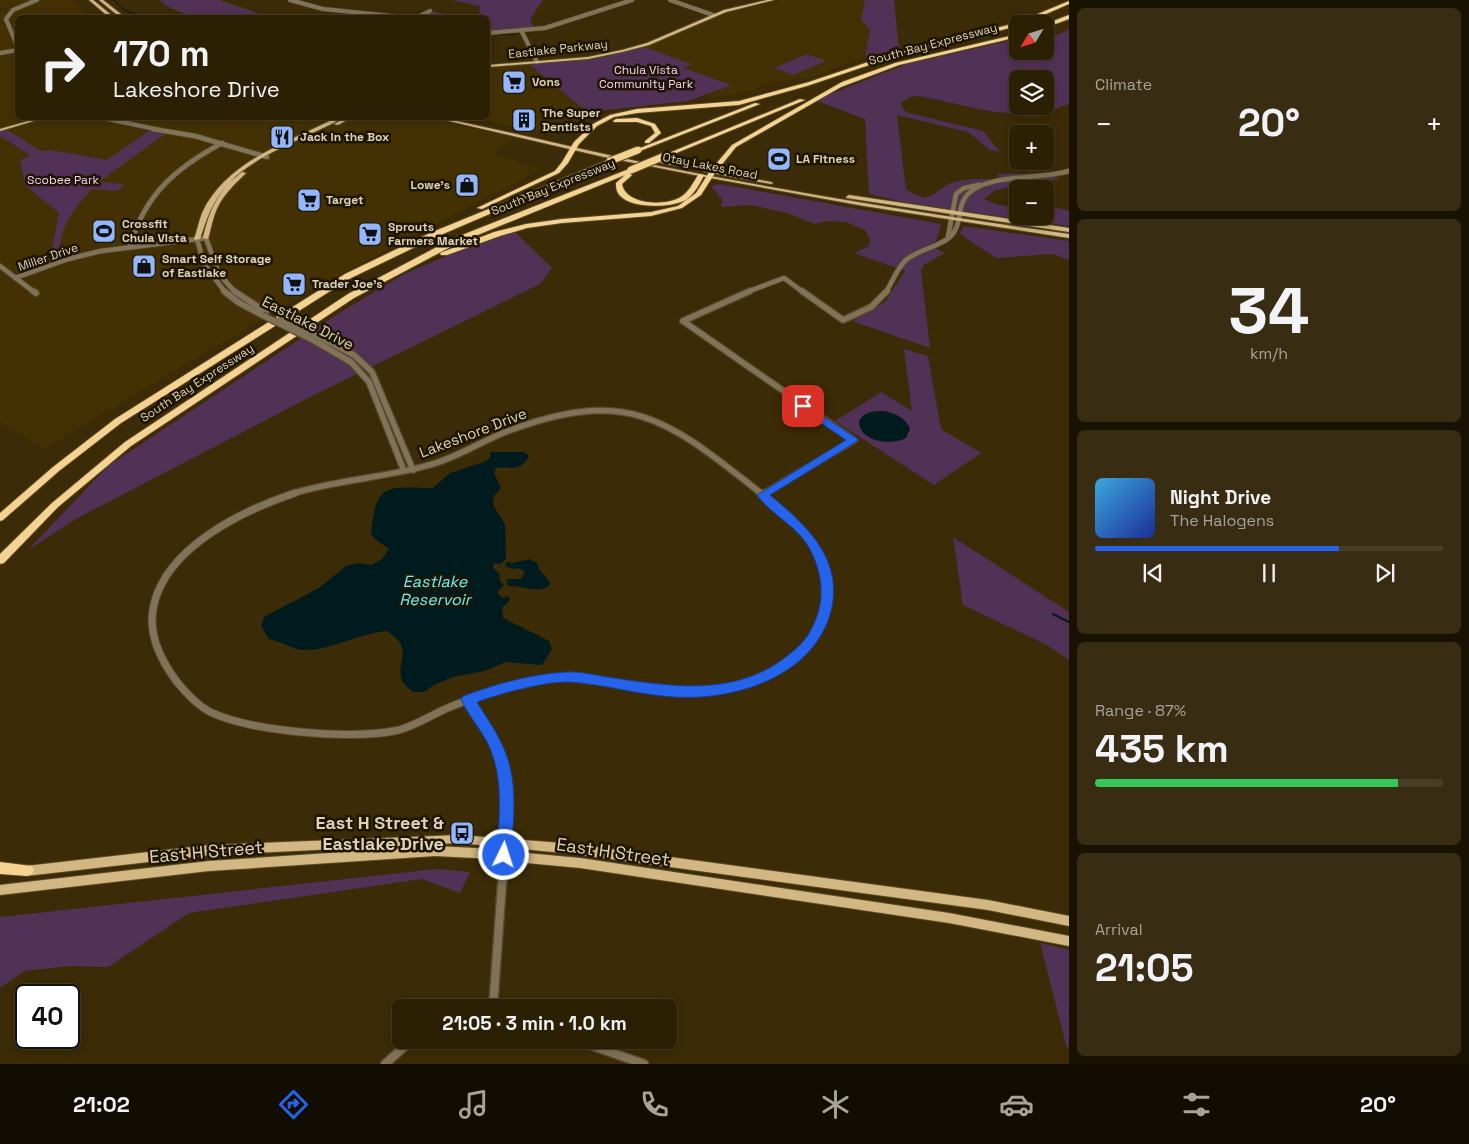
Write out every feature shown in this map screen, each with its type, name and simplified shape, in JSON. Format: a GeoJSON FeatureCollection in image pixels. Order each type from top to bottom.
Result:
{"type":"FeatureCollection","features":[{"type":"Feature","properties":{"kind":"highway","name":"South Bay Expressway"},"geometry":{"type":"LineString","coordinates":[[1040,15],[1069,4]]}},
{"type":"Feature","properties":{"kind":"highway"},"geometry":{"type":"LineString","coordinates":[[1054,22],[1069,16]]}},
{"type":"Feature","properties":{"kind":"highway"},"geometry":{"type":"LineString","coordinates":[[1054,28],[1069,24]]}},
{"type":"Feature","properties":{"kind":"highway","name":"South Bay Expressway"},"geometry":{"type":"LineString","coordinates":[[2,515],[71,456],[134,411],[331,286],[394,252],[636,149],[811,83],[891,56],[1009,26]]}},
{"type":"Feature","properties":{"kind":"highway","name":"South Bay Expressway"},"geometry":{"type":"LineString","coordinates":[[0,560],[38,521],[99,467],[158,423],[351,296],[392,272],[470,234],[844,84],[897,64],[1009,37]]}},
{"type":"Feature","properties":{"kind":"highway"},"geometry":{"type":"LineString","coordinates":[[394,252],[500,198],[554,174],[565,164],[577,145],[597,123],[619,114],[642,110],[733,104],[811,83]]}},
{"type":"Feature","properties":{"kind":"highway"},"geometry":{"type":"LineString","coordinates":[[392,272],[403,270],[488,236],[519,228],[553,222],[650,214],[670,210],[694,199],[725,154],[738,143],[844,84]]}},
{"type":"Feature","properties":{"kind":"highway"},"geometry":{"type":"LineString","coordinates":[[577,145],[604,126],[618,120],[640,120],[655,126],[658,130],[657,136],[636,149]]}},
{"type":"Feature","properties":{"kind":"highway"},"geometry":{"type":"LineString","coordinates":[[635,169],[621,180],[619,189],[629,199],[650,204],[665,204],[681,200],[695,185],[701,175]]}},
{"type":"Feature","properties":{"kind":"highway"},"geometry":{"type":"LineString","coordinates":[[0,570],[38,521]]}},
{"type":"Feature","properties":{"kind":"highway"},"geometry":{"type":"LineString","coordinates":[[0,868],[27,870]]}},
{"type":"Feature","properties":{"kind":"main road"},"geometry":{"type":"LineString","coordinates":[[91,0],[109,15]]}},
{"type":"Feature","properties":{"kind":"main road"},"geometry":{"type":"LineString","coordinates":[[101,0],[120,15]]}},
{"type":"Feature","properties":{"kind":"main road","name":"Eastlake Parkway"},"geometry":{"type":"LineString","coordinates":[[537,60],[594,54],[649,40],[713,14],[758,0]]}},
{"type":"Feature","properties":{"kind":"main road","name":"Eastlake Parkway"},"geometry":{"type":"LineString","coordinates":[[490,64],[600,56],[644,45],[713,14],[772,0]]}},
{"type":"Feature","properties":{"kind":"main road"},"geometry":{"type":"LineString","coordinates":[[644,45],[649,40]]}},
{"type":"Feature","properties":{"kind":"main road"},"geometry":{"type":"LineString","coordinates":[[0,130],[35,120]]}},
{"type":"Feature","properties":{"kind":"main road"},"geometry":{"type":"LineString","coordinates":[[196,239],[203,215],[215,193],[235,174],[265,156],[335,120]]}},
{"type":"Feature","properties":{"kind":"main road"},"geometry":{"type":"LineString","coordinates":[[206,238],[211,213],[218,201],[241,175],[265,156],[345,120]]}},
{"type":"Feature","properties":{"kind":"main road","name":"Otay Lakes Road"},"geometry":{"type":"LineString","coordinates":[[448,120],[711,174],[951,217],[1069,230]]}},
{"type":"Feature","properties":{"kind":"main road","name":"Otay Lakes Road"},"geometry":{"type":"LineString","coordinates":[[471,120],[701,175],[711,174]]}},
{"type":"Feature","properties":{"kind":"main road","name":"Otay Lakes Road"},"geometry":{"type":"LineString","coordinates":[[959,218],[1069,236]]}},
{"type":"Feature","properties":{"kind":"main road","name":"East H Street"},"geometry":{"type":"LineString","coordinates":[[0,873],[210,850],[460,839],[574,849],[988,905],[1069,921]]}},
{"type":"Feature","properties":{"kind":"main road","name":"East H Street"},"geometry":{"type":"LineString","coordinates":[[0,890],[208,866],[435,852],[504,855],[580,863],[949,918],[1069,941]]}},
{"type":"Feature","properties":{"kind":"street"},"geometry":{"type":"LineString","coordinates":[[15,42],[6,19],[14,10],[37,0]]}},
{"type":"Feature","properties":{"kind":"street"},"geometry":{"type":"LineString","coordinates":[[290,0],[323,9],[382,15]]}},
{"type":"Feature","properties":{"kind":"street"},"geometry":{"type":"LineString","coordinates":[[490,33],[522,32],[572,22],[632,0]]}},
{"type":"Feature","properties":{"kind":"street"},"geometry":{"type":"LineString","coordinates":[[670,0],[713,14]]}},
{"type":"Feature","properties":{"kind":"street"},"geometry":{"type":"LineString","coordinates":[[676,0],[713,14]]}},
{"type":"Feature","properties":{"kind":"street"},"geometry":{"type":"LineString","coordinates":[[423,15],[430,12]]}},
{"type":"Feature","properties":{"kind":"street"},"geometry":{"type":"LineString","coordinates":[[522,32],[537,60]]}},
{"type":"Feature","properties":{"kind":"street"},"geometry":{"type":"LineString","coordinates":[[0,53],[15,50]]}},
{"type":"Feature","properties":{"kind":"street"},"geometry":{"type":"LineString","coordinates":[[113,120],[222,143],[265,156]]}},
{"type":"Feature","properties":{"kind":"street"},"geometry":{"type":"LineString","coordinates":[[130,246],[132,232],[142,210],[158,188],[189,162],[222,143]]}},
{"type":"Feature","properties":{"kind":"street"},"geometry":{"type":"LineString","coordinates":[[948,237],[952,201],[960,189],[992,182],[1050,177],[1069,171]]}},
{"type":"Feature","properties":{"kind":"street"},"geometry":{"type":"LineString","coordinates":[[762,495],[854,440],[683,321],[753,289],[784,278],[843,320],[879,301],[906,260],[956,231],[963,199],[980,185]]}},
{"type":"Feature","properties":{"kind":"street","name":"Miller Drive"},"geometry":{"type":"LineString","coordinates":[[15,278],[68,259],[130,246],[206,238]]}},
{"type":"Feature","properties":{"kind":"street","name":"Eastlake Drive"},"geometry":{"type":"LineString","coordinates":[[206,238],[213,266],[227,285],[238,296],[264,314]]}},
{"type":"Feature","properties":{"kind":"street","name":"Eastlake Drive"},"geometry":{"type":"LineString","coordinates":[[196,239],[205,269],[213,280],[238,302],[353,354],[364,363],[372,372],[413,470]]}},
{"type":"Feature","properties":{"kind":"street"},"geometry":{"type":"LineString","coordinates":[[0,266],[36,293]]}},
{"type":"Feature","properties":{"kind":"street","name":"Eastlake Drive"},"geometry":{"type":"LineString","coordinates":[[315,338],[349,359],[363,372],[369,382],[404,471]]}},
{"type":"Feature","properties":{"kind":"street","name":"Lakeshore Drive"},"geometry":{"type":"LineString","coordinates":[[614,411],[638,414],[668,426],[787,514],[806,533],[819,556],[827,581],[828,599],[819,627],[806,648],[792,660],[771,673],[729,689],[700,692],[667,691],[567,677],[501,688],[389,732],[356,734],[250,725],[218,716],[196,702],[185,692],[156,646],[152,620],[154,603],[161,586],[176,562],[204,537],[227,523],[294,492],[334,482],[404,471],[439,463],[495,437],[531,424],[578,412],[614,411]]}},
{"type":"Feature","properties":{"kind":"street"},"geometry":{"type":"LineString","coordinates":[[468,700],[492,738],[503,766],[508,800],[494,999]]}},
{"type":"Feature","properties":{"kind":"street"},"geometry":{"type":"LineString","coordinates":[[385,1064],[402,1049]]}},
{"type":"Feature","properties":{"kind":"street"},"geometry":{"type":"LineString","coordinates":[[602,1049],[644,1064]]}},
{"type":"Feature","properties":{"kind":"shaded area"},"geometry":{"type":"Polygon","coordinates":[[[0,0],[73,0],[89,15],[15,15],[15,120],[436,120],[514,138],[494,153],[541,169],[317,287],[43,449],[0,422],[0,13],[7,8],[0,8],[0,0]]]}},
{"type":"Feature","properties":{"kind":"shaded area"},"geometry":{"type":"Polygon","coordinates":[[[782,0],[865,0],[861,20],[871,29],[865,57],[808,78],[772,82],[750,91],[712,97],[708,95],[731,84],[684,68],[690,64],[645,47],[726,13],[782,0]]]}},
{"type":"Feature","properties":{"kind":"shaded area"},"geometry":{"type":"Polygon","coordinates":[[[529,64],[587,112],[555,135],[482,120],[490,120],[490,68],[529,64]]]}},
{"type":"Feature","properties":{"kind":"green space"},"geometry":{"type":"Polygon","coordinates":[[[159,0],[219,0],[263,15],[191,15],[171,8],[159,0]]]}},
{"type":"Feature","properties":{"kind":"green space"},"geometry":{"type":"Polygon","coordinates":[[[451,0],[543,0],[530,19],[534,28],[514,31],[490,31],[490,15],[479,15],[480,6],[451,0]]]}},
{"type":"Feature","properties":{"kind":"green space"},"geometry":{"type":"Polygon","coordinates":[[[865,0],[894,0],[899,49],[865,57],[870,29],[861,20],[865,0]]]}},
{"type":"Feature","properties":{"kind":"green space"},"geometry":{"type":"Polygon","coordinates":[[[430,11],[449,15],[423,15],[430,11]]]}},
{"type":"Feature","properties":{"kind":"green space"},"geometry":{"type":"Polygon","coordinates":[[[1069,30],[1069,104],[1054,110],[1054,70],[1009,70],[1009,113],[994,112],[919,96],[910,97],[901,103],[905,112],[983,131],[1000,152],[990,150],[968,132],[897,115],[906,189],[921,197],[931,196],[945,186],[962,180],[1000,179],[997,174],[1049,173],[1059,179],[1009,180],[1009,188],[995,190],[984,199],[998,205],[1009,206],[1009,217],[908,203],[869,194],[865,119],[815,100],[907,64],[1009,41],[1009,60],[1054,60],[1054,36],[1069,30]]]}},
{"type":"Feature","properties":{"kind":"green space","name":"Chula Vista Community Park"},"geometry":{"type":"Polygon","coordinates":[[[645,47],[691,64],[684,68],[732,85],[688,101],[587,112],[529,64],[599,58],[645,47]]]}},
{"type":"Feature","properties":{"kind":"green space"},"geometry":{"type":"Polygon","coordinates":[[[807,54],[826,61],[793,75],[774,68],[807,54]]]}},
{"type":"Feature","properties":{"kind":"green space","name":"Scobee Park"},"geometry":{"type":"Polygon","coordinates":[[[7,130],[41,151],[51,150],[107,160],[149,131],[165,134],[99,182],[124,184],[118,191],[92,189],[73,211],[68,220],[61,238],[61,257],[50,260],[59,213],[26,186],[20,161],[30,155],[0,136],[0,132],[7,130]]]}},
{"type":"Feature","properties":{"kind":"green space"},"geometry":{"type":"Polygon","coordinates":[[[720,184],[941,224],[936,241],[929,245],[945,253],[924,265],[921,270],[930,348],[855,322],[854,320],[885,302],[905,271],[854,253],[869,246],[870,239],[865,230],[846,222],[827,221],[815,224],[787,213],[751,205],[721,207],[722,199],[711,186],[720,184]]]}},
{"type":"Feature","properties":{"kind":"green space"},"geometry":{"type":"Polygon","coordinates":[[[1054,209],[1069,211],[1069,226],[1054,224],[1054,209]]]}},
{"type":"Feature","properties":{"kind":"green space"},"geometry":{"type":"Polygon","coordinates":[[[963,226],[1069,241],[1069,260],[1053,254],[996,258],[960,234],[963,226]]]}},
{"type":"Feature","properties":{"kind":"green space"},"geometry":{"type":"Polygon","coordinates":[[[515,232],[552,268],[540,284],[310,397],[72,521],[27,551],[108,466],[336,315],[404,274],[449,255],[515,232]]]}},
{"type":"Feature","properties":{"kind":"green space"},"geometry":{"type":"Polygon","coordinates":[[[904,349],[928,356],[941,429],[981,453],[934,485],[835,421],[881,392],[912,411],[904,349]]]}},
{"type":"Feature","properties":{"kind":"green space"},"geometry":{"type":"Polygon","coordinates":[[[953,537],[1069,612],[1069,660],[1047,645],[963,605],[953,537]]]}},
{"type":"Feature","properties":{"kind":"green space"},"geometry":{"type":"Polygon","coordinates":[[[437,869],[470,872],[460,893],[422,879],[189,913],[108,967],[71,966],[24,971],[0,988],[0,917],[437,869]]]}},
{"type":"Feature","properties":{"kind":"green space"},"geometry":{"type":"Polygon","coordinates":[[[1040,943],[1069,950],[1069,1049],[1066,1045],[1040,943]]]}},
{"type":"Feature","properties":{"kind":"water"},"geometry":{"type":"Polygon","coordinates":[[[885,411],[897,415],[906,422],[910,429],[906,438],[885,442],[870,438],[864,434],[860,428],[859,421],[861,418],[870,412],[885,411]]]}},
{"type":"Feature","properties":{"kind":"water","name":"Eastlake Reservoir"},"geometry":{"type":"Polygon","coordinates":[[[490,452],[524,452],[529,456],[519,467],[496,468],[494,473],[501,488],[494,496],[493,505],[505,524],[506,559],[500,564],[494,563],[493,568],[499,573],[500,581],[504,585],[497,592],[502,598],[508,596],[510,600],[502,608],[503,618],[549,641],[552,649],[542,665],[506,662],[484,671],[453,677],[434,685],[424,692],[413,692],[402,680],[403,649],[401,644],[387,631],[377,632],[327,647],[307,650],[297,649],[269,639],[261,626],[264,617],[319,588],[346,566],[358,563],[372,565],[382,559],[389,549],[371,534],[373,517],[380,496],[394,488],[433,488],[450,473],[486,461],[490,458],[490,452]]]}},
{"type":"Feature","properties":{"kind":"water"},"geometry":{"type":"Polygon","coordinates":[[[529,559],[537,563],[539,569],[550,582],[549,586],[535,589],[508,586],[507,579],[521,579],[525,572],[519,568],[513,569],[505,566],[507,562],[513,563],[529,559]]]}},
{"type":"Feature","properties":{"kind":"waterway"},"geometry":{"type":"LineString","coordinates":[[114,0],[123,9],[136,15]]}},
{"type":"Feature","properties":{"kind":"waterway"},"geometry":{"type":"LineString","coordinates":[[500,34],[515,34]]}},
{"type":"Feature","properties":{"kind":"waterway"},"geometry":{"type":"LineString","coordinates":[[1053,614],[1069,622]]}},
{"type":"Feature","properties":{"kind":"place","name":"Vons"},"geometry":{"type":"Point","coordinates":[514,82]}},
{"type":"Feature","properties":{"kind":"place","name":"The Super Dentists"},"geometry":{"type":"Point","coordinates":[524,120]}},
{"type":"Feature","properties":{"kind":"place","name":"Jack in the Box"},"geometry":{"type":"Point","coordinates":[282,137]}},
{"type":"Feature","properties":{"kind":"place","name":"LA Fitness"},"geometry":{"type":"Point","coordinates":[779,159]}},
{"type":"Feature","properties":{"kind":"place","name":"Lowe's"},"geometry":{"type":"Point","coordinates":[467,185]}},
{"type":"Feature","properties":{"kind":"place","name":"Target"},"geometry":{"type":"Point","coordinates":[309,200]}},
{"type":"Feature","properties":{"kind":"place","name":"Crossfit Chula Vista"},"geometry":{"type":"Point","coordinates":[104,231]}},
{"type":"Feature","properties":{"kind":"place","name":"Sprouts Farmers Market"},"geometry":{"type":"Point","coordinates":[370,234]}},
{"type":"Feature","properties":{"kind":"place","name":"Smart Self Storage of Eastlake"},"geometry":{"type":"Point","coordinates":[144,266]}},
{"type":"Feature","properties":{"kind":"place","name":"Trader Joe's"},"geometry":{"type":"Point","coordinates":[294,284]}},
{"type":"Feature","properties":{"kind":"place","name":"East H Street & Eastlake Drive"},"geometry":{"type":"Point","coordinates":[462,833]}},
{"type":"Feature","properties":{"kind":"route"},"geometry":{"type":"LineString","coordinates":[[504,855],[508,800],[503,766],[492,738],[468,700],[484,693],[531,681],[567,677],[675,692],[729,689],[747,684],[771,673],[799,655],[811,642],[825,613],[828,599],[827,581],[823,564],[815,547],[800,526],[762,495],[854,440],[803,406]]}}]}
